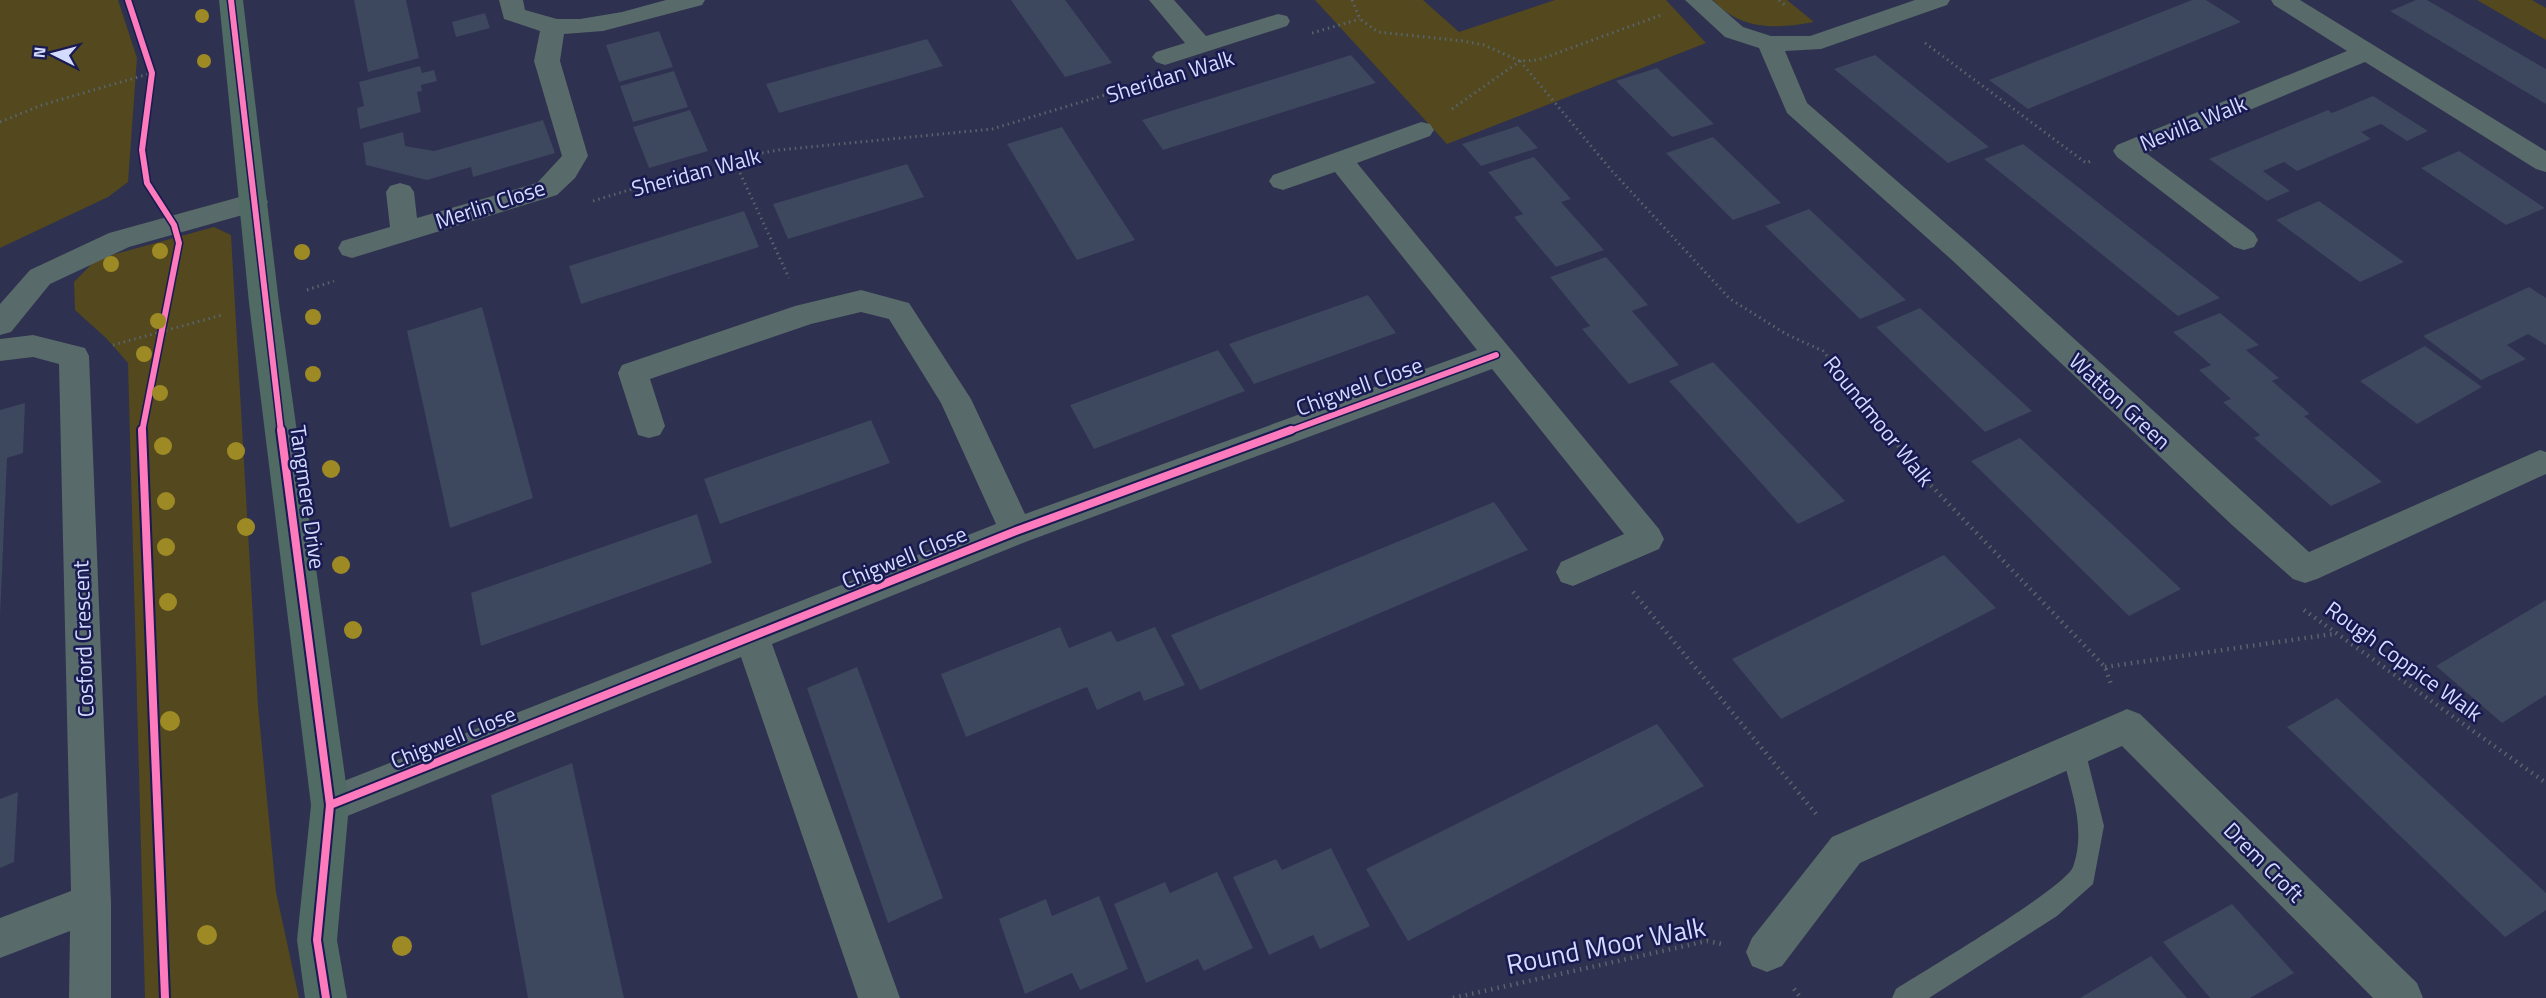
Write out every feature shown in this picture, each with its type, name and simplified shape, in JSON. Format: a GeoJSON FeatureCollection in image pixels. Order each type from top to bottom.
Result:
{"type":"FeatureCollection","features":[{"type":"Feature","properties":{"kind":"street","name":"Tangmere Drive"},"geometry":{"type":"LineString","coordinates":[[231,0],[255,202],[264,303],[330,805],[317,940],[326,998]]}},
{"type":"Feature","properties":{"kind":"street"},"geometry":{"type":"LineString","coordinates":[[510,0],[513,14],[531,24],[575,29],[693,0]]}},
{"type":"Feature","properties":{"kind":"street","name":"Sheridan Walk"},"geometry":{"type":"LineString","coordinates":[[1161,0],[1200,45]]}},
{"type":"Feature","properties":{"kind":"street"},"geometry":{"type":"LineString","coordinates":[[1697,1],[1734,32],[1769,43],[1812,44],[1938,0]]}},
{"type":"Feature","properties":{"kind":"street"},"geometry":{"type":"LineString","coordinates":[[2283,0],[2364,53],[2546,163]]}},
{"type":"Feature","properties":{"kind":"street","name":"Sheridan Walk"},"geometry":{"type":"LineString","coordinates":[[1165,57],[1278,21]]}},
{"type":"Feature","properties":{"kind":"street","name":"Merlin Close"},"geometry":{"type":"LineString","coordinates":[[352,248],[547,189],[565,172],[575,156],[547,61],[553,28]]}},
{"type":"Feature","properties":{"kind":"street","name":"Watton Green"},"geometry":{"type":"LineString","coordinates":[[1769,43],[1796,107],[1963,255],[2235,508],[2305,569]]}},
{"type":"Feature","properties":{"kind":"street","name":"Nevilla Walk"},"geometry":{"type":"LineString","coordinates":[[2126,151],[2364,53]]}},
{"type":"Feature","properties":{"kind":"street"},"geometry":{"type":"LineString","coordinates":[[1283,182],[1421,130]]}},
{"type":"Feature","properties":{"kind":"street","name":"Nevilla Walk"},"geometry":{"type":"LineString","coordinates":[[2126,151],[2244,240]]}},
{"type":"Feature","properties":{"kind":"street"},"geometry":{"type":"LineString","coordinates":[[1341,161],[1496,355],[1647,538],[1573,572]]}},
{"type":"Feature","properties":{"kind":"street","name":"Merlin Close"},"geometry":{"type":"LineString","coordinates":[[400,192],[405,231]]}},
{"type":"Feature","properties":{"kind":"street"},"geometry":{"type":"LineString","coordinates":[[0,324],[40,277],[119,240],[255,202]]}},
{"type":"Feature","properties":{"kind":"street"},"geometry":{"type":"LineString","coordinates":[[649,426],[633,373],[806,314],[861,301],[899,311],[955,399],[1016,531]]}},
{"type":"Feature","properties":{"kind":"street"},"geometry":{"type":"LineString","coordinates":[[0,350],[33,346],[74,356]]}},
{"type":"Feature","properties":{"kind":"street","name":"Chigwell Close"},"geometry":{"type":"LineString","coordinates":[[330,805],[1016,531],[1496,355]]}},
{"type":"Feature","properties":{"kind":"street","name":"Cosford Crescent"},"geometry":{"type":"LineString","coordinates":[[74,356],[91,903],[90,998]]}},
{"type":"Feature","properties":{"kind":"street"},"geometry":{"type":"LineString","coordinates":[[2305,569],[2540,463]]}},
{"type":"Feature","properties":{"kind":"street"},"geometry":{"type":"LineString","coordinates":[[752,638],[879,998]]}},
{"type":"Feature","properties":{"kind":"street"},"geometry":{"type":"LineString","coordinates":[[1767,952],[1846,850],[2127,726]]}},
{"type":"Feature","properties":{"kind":"street","name":"Drem Croft"},"geometry":{"type":"LineString","coordinates":[[2127,726],[2402,998]]}},
{"type":"Feature","properties":{"kind":"street"},"geometry":{"type":"LineString","coordinates":[[0,938],[91,903]]}},
{"type":"Feature","properties":{"kind":"lane"},"geometry":{"type":"LineString","coordinates":[[1905,998],[2048,907],[2084,875],[2092,826],[2073,750]]}},
{"type":"Feature","properties":{"kind":"path"},"geometry":{"type":"LineString","coordinates":[[1352,0],[1360,19],[1378,32],[1485,45],[1520,61],[1538,60],[1697,1]]}},
{"type":"Feature","properties":{"kind":"path"},"geometry":{"type":"LineString","coordinates":[[1891,17],[2086,163],[2126,151]]}},
{"type":"Feature","properties":{"kind":"path"},"geometry":{"type":"LineString","coordinates":[[1304,35],[1360,19]]}},
{"type":"Feature","properties":{"kind":"path"},"geometry":{"type":"LineString","coordinates":[[1421,130],[1520,61]]}},
{"type":"Feature","properties":{"kind":"path"},"geometry":{"type":"LineString","coordinates":[[149,63],[152,73],[151,84]]}},
{"type":"Feature","properties":{"kind":"path"},"geometry":{"type":"LineString","coordinates":[[0,122],[42,105],[152,73]]}},
{"type":"Feature","properties":{"kind":"path"},"geometry":{"type":"LineString","coordinates":[[733,158],[806,314]]}},
{"type":"Feature","properties":{"kind":"path"},"geometry":{"type":"LineString","coordinates":[[74,356],[342,279]]}},
{"type":"Feature","properties":{"kind":"path"},"geometry":{"type":"LineString","coordinates":[[159,342],[164,321]]}},
{"type":"Feature","properties":{"kind":"path"},"geometry":{"type":"LineString","coordinates":[[1605,557],[1846,850]]}},
{"type":"Feature","properties":{"kind":"path"},"geometry":{"type":"LineString","coordinates":[[2105,667],[2334,634]]}},
{"type":"Feature","properties":{"kind":"shaded area"},"geometry":{"type":"Polygon","coordinates":[[[0,0],[118,0],[137,58],[128,182],[108,197],[0,248],[0,0]]]}},
{"type":"Feature","properties":{"kind":"shaded area"},"geometry":{"type":"Polygon","coordinates":[[[1315,0],[1423,0],[1459,32],[1555,0],[1666,0],[1706,43],[1447,144],[1315,0]]]}},
{"type":"Feature","properties":{"kind":"shaded area"},"geometry":{"type":"Polygon","coordinates":[[[1713,0],[1787,0],[1814,22],[1787,26],[1760,25],[1735,18],[1713,0]]]}},
{"type":"Feature","properties":{"kind":"shaded area"},"geometry":{"type":"Polygon","coordinates":[[[2477,0],[2532,0],[2546,8],[2546,40],[2477,0]]]}},
{"type":"Feature","properties":{"kind":"shaded area"},"geometry":{"type":"Polygon","coordinates":[[[214,227],[231,235],[258,706],[276,892],[299,998],[145,998],[128,363],[107,339],[75,310],[74,282],[97,259],[214,227]]]}},
{"type":"Feature","properties":{"kind":"building"},"geometry":{"type":"Polygon","coordinates":[[[354,0],[406,0],[419,58],[368,72],[354,0]]]}},
{"type":"Feature","properties":{"kind":"building"},"geometry":{"type":"Polygon","coordinates":[[[1011,0],[1065,0],[1112,63],[1065,77],[1011,0]]]}},
{"type":"Feature","properties":{"kind":"building"},"geometry":{"type":"Polygon","coordinates":[[[2192,0],[2206,0],[2241,22],[2028,109],[1989,80],[2192,0]]]}},
{"type":"Feature","properties":{"kind":"building"},"geometry":{"type":"Polygon","coordinates":[[[2416,0],[2427,0],[2546,69],[2546,104],[2390,11],[2416,0]]]}},
{"type":"Feature","properties":{"kind":"building"},"geometry":{"type":"Polygon","coordinates":[[[485,13],[490,28],[456,37],[452,22],[485,13]]]}},
{"type":"Feature","properties":{"kind":"building"},"geometry":{"type":"Polygon","coordinates":[[[659,31],[673,67],[619,82],[606,45],[659,31]]]}},
{"type":"Feature","properties":{"kind":"building"},"geometry":{"type":"Polygon","coordinates":[[[927,39],[943,66],[779,113],[766,84],[927,39]]]}},
{"type":"Feature","properties":{"kind":"building"},"geometry":{"type":"Polygon","coordinates":[[[1351,55],[1376,83],[1163,150],[1142,120],[1351,55]]]}},
{"type":"Feature","properties":{"kind":"building"},"geometry":{"type":"Polygon","coordinates":[[[1875,55],[1989,147],[1948,163],[1834,69],[1875,55]]]}},
{"type":"Feature","properties":{"kind":"building"},"geometry":{"type":"Polygon","coordinates":[[[420,66],[422,73],[434,70],[437,81],[421,85],[422,91],[417,92],[421,112],[360,129],[357,108],[364,106],[359,82],[420,66]]]}},
{"type":"Feature","properties":{"kind":"building"},"geometry":{"type":"Polygon","coordinates":[[[1657,68],[1714,124],[1672,137],[1616,81],[1657,68]]]}},
{"type":"Feature","properties":{"kind":"building"},"geometry":{"type":"Polygon","coordinates":[[[674,71],[688,107],[633,122],[620,86],[674,71]]]}},
{"type":"Feature","properties":{"kind":"building"},"geometry":{"type":"Polygon","coordinates":[[[2373,96],[2428,131],[2407,141],[2381,124],[2361,132],[2371,139],[2297,171],[2284,162],[2263,171],[2290,191],[2267,201],[2209,159],[2328,110],[2332,113],[2373,96]]]}},
{"type":"Feature","properties":{"kind":"building"},"geometry":{"type":"Polygon","coordinates":[[[690,110],[708,151],[649,168],[633,127],[690,110]]]}},
{"type":"Feature","properties":{"kind":"building"},"geometry":{"type":"Polygon","coordinates":[[[543,120],[555,153],[473,177],[471,167],[427,180],[366,165],[363,143],[403,132],[405,146],[434,151],[543,120]]]}},
{"type":"Feature","properties":{"kind":"building"},"geometry":{"type":"Polygon","coordinates":[[[1518,126],[1538,148],[1481,166],[1462,144],[1518,126]]]}},
{"type":"Feature","properties":{"kind":"building"},"geometry":{"type":"Polygon","coordinates":[[[1062,127],[1135,240],[1077,260],[1007,144],[1062,127]]]}},
{"type":"Feature","properties":{"kind":"building"},"geometry":{"type":"Polygon","coordinates":[[[1713,137],[1781,203],[1733,220],[1666,153],[1713,137]]]}},
{"type":"Feature","properties":{"kind":"building"},"geometry":{"type":"Polygon","coordinates":[[[2023,144],[2220,298],[2178,316],[1984,159],[2023,144]]]}},
{"type":"Feature","properties":{"kind":"building"},"geometry":{"type":"Polygon","coordinates":[[[2459,151],[2545,208],[2506,225],[2421,168],[2459,151]]]}},
{"type":"Feature","properties":{"kind":"building"},"geometry":{"type":"Polygon","coordinates":[[[1534,157],[1571,199],[1561,202],[1604,250],[1556,267],[1514,217],[1523,214],[1488,172],[1534,157]]]}},
{"type":"Feature","properties":{"kind":"building"},"geometry":{"type":"Polygon","coordinates":[[[907,164],[924,197],[788,239],[773,204],[907,164]]]}},
{"type":"Feature","properties":{"kind":"building"},"geometry":{"type":"Polygon","coordinates":[[[2319,201],[2404,262],[2360,282],[2276,220],[2319,201]]]}},
{"type":"Feature","properties":{"kind":"building"},"geometry":{"type":"Polygon","coordinates":[[[1809,209],[1906,300],[1860,319],[1765,226],[1809,209]]]}},
{"type":"Feature","properties":{"kind":"building"},"geometry":{"type":"Polygon","coordinates":[[[744,211],[759,247],[581,304],[569,266],[744,211]]]}},
{"type":"Feature","properties":{"kind":"building"},"geometry":{"type":"Polygon","coordinates":[[[1606,257],[1648,305],[1632,311],[1679,365],[1629,384],[1582,329],[1590,326],[1550,277],[1606,257]]]}},
{"type":"Feature","properties":{"kind":"building"},"geometry":{"type":"Polygon","coordinates":[[[2529,287],[2546,298],[2546,345],[2528,334],[2507,345],[2526,359],[2481,380],[2423,336],[2529,287]]]}},
{"type":"Feature","properties":{"kind":"building"},"geometry":{"type":"Polygon","coordinates":[[[1368,295],[1396,333],[1254,384],[1229,344],[1368,295]]]}},
{"type":"Feature","properties":{"kind":"building"},"geometry":{"type":"Polygon","coordinates":[[[482,307],[533,498],[450,528],[407,331],[482,307]]]}},
{"type":"Feature","properties":{"kind":"building"},"geometry":{"type":"Polygon","coordinates":[[[1920,308],[2032,411],[1985,432],[1876,327],[1920,308]]]}},
{"type":"Feature","properties":{"kind":"building"},"geometry":{"type":"Polygon","coordinates":[[[2220,313],[2259,345],[2246,350],[2279,378],[2272,381],[2310,414],[2304,416],[2382,482],[2331,506],[2254,438],[2260,435],[2223,402],[2231,399],[2199,370],[2211,365],[2173,332],[2220,313]]]}},
{"type":"Feature","properties":{"kind":"building"},"geometry":{"type":"Polygon","coordinates":[[[2425,346],[2482,387],[2417,424],[2360,381],[2425,346]]]}},
{"type":"Feature","properties":{"kind":"building"},"geometry":{"type":"Polygon","coordinates":[[[1218,350],[1245,391],[1094,449],[1070,405],[1218,350]]]}},
{"type":"Feature","properties":{"kind":"building"},"geometry":{"type":"Polygon","coordinates":[[[1713,362],[1845,501],[1798,524],[1669,381],[1713,362]]]}},
{"type":"Feature","properties":{"kind":"building"},"geometry":{"type":"Polygon","coordinates":[[[25,403],[23,453],[7,458],[0,617],[0,410],[25,403]]]}},
{"type":"Feature","properties":{"kind":"building"},"geometry":{"type":"Polygon","coordinates":[[[871,420],[890,463],[720,524],[704,479],[871,420]]]}},
{"type":"Feature","properties":{"kind":"building"},"geometry":{"type":"Polygon","coordinates":[[[2020,438],[2181,589],[2129,616],[1971,461],[2020,438]]]}},
{"type":"Feature","properties":{"kind":"building"},"geometry":{"type":"Polygon","coordinates":[[[1494,502],[1528,550],[1200,690],[1171,635],[1494,502]]]}},
{"type":"Feature","properties":{"kind":"building"},"geometry":{"type":"Polygon","coordinates":[[[697,514],[712,563],[481,646],[471,593],[697,514]]]}},
{"type":"Feature","properties":{"kind":"building"},"geometry":{"type":"Polygon","coordinates":[[[1944,555],[1996,608],[1781,719],[1732,659],[1944,555]]]}},
{"type":"Feature","properties":{"kind":"building"},"geometry":{"type":"Polygon","coordinates":[[[2546,600],[2546,695],[2502,723],[2436,666],[2546,600]]]}},
{"type":"Feature","properties":{"kind":"building"},"geometry":{"type":"Polygon","coordinates":[[[1060,627],[1069,648],[1111,631],[1117,642],[1155,627],[1185,685],[1144,701],[1140,691],[1097,710],[1087,687],[966,737],[941,674],[1060,627]]]}},
{"type":"Feature","properties":{"kind":"building"},"geometry":{"type":"Polygon","coordinates":[[[857,667],[943,898],[888,923],[807,688],[857,667]]]}},
{"type":"Feature","properties":{"kind":"building"},"geometry":{"type":"Polygon","coordinates":[[[2337,698],[2546,893],[2546,910],[2505,937],[2287,727],[2337,698]]]}},
{"type":"Feature","properties":{"kind":"building"},"geometry":{"type":"Polygon","coordinates":[[[1657,724],[1704,786],[1408,941],[1366,869],[1657,724]]]}},
{"type":"Feature","properties":{"kind":"building"},"geometry":{"type":"Polygon","coordinates":[[[572,763],[624,998],[528,998],[491,795],[572,763]]]}},
{"type":"Feature","properties":{"kind":"building"},"geometry":{"type":"Polygon","coordinates":[[[18,792],[14,862],[0,868],[0,799],[18,792]]]}},
{"type":"Feature","properties":{"kind":"building"},"geometry":{"type":"Polygon","coordinates":[[[1331,848],[1370,926],[1320,949],[1313,935],[1269,955],[1233,877],[1276,859],[1282,870],[1331,848]]]}},
{"type":"Feature","properties":{"kind":"building"},"geometry":{"type":"Polygon","coordinates":[[[1217,872],[1253,948],[1204,971],[1198,959],[1146,983],[1114,904],[1165,882],[1170,893],[1217,872]]]}},
{"type":"Feature","properties":{"kind":"building"},"geometry":{"type":"Polygon","coordinates":[[[1099,896],[1128,969],[1080,990],[1072,973],[1025,994],[999,919],[1046,899],[1052,916],[1099,896]]]}},
{"type":"Feature","properties":{"kind":"building"},"geometry":{"type":"Polygon","coordinates":[[[2232,904],[2294,973],[2250,998],[2210,998],[2163,942],[2232,904]]]}},
{"type":"Feature","properties":{"kind":"building"},"geometry":{"type":"Polygon","coordinates":[[[2151,956],[2187,998],[2080,998],[2151,956]]]}},
{"type":"Feature","properties":{"kind":"cycle path"},"geometry":{"type":"LineString","coordinates":[[128,0],[152,73],[142,150],[147,183],[174,225],[179,243],[142,428],[161,849],[165,998]]}},
{"type":"Feature","properties":{"kind":"cycle path"},"geometry":{"type":"LineString","coordinates":[[231,0],[264,303],[330,805],[317,940],[326,998]]}},
{"type":"Feature","properties":{"kind":"cycle path"},"geometry":{"type":"LineString","coordinates":[[330,805],[1016,531],[1496,355]]}}]}
